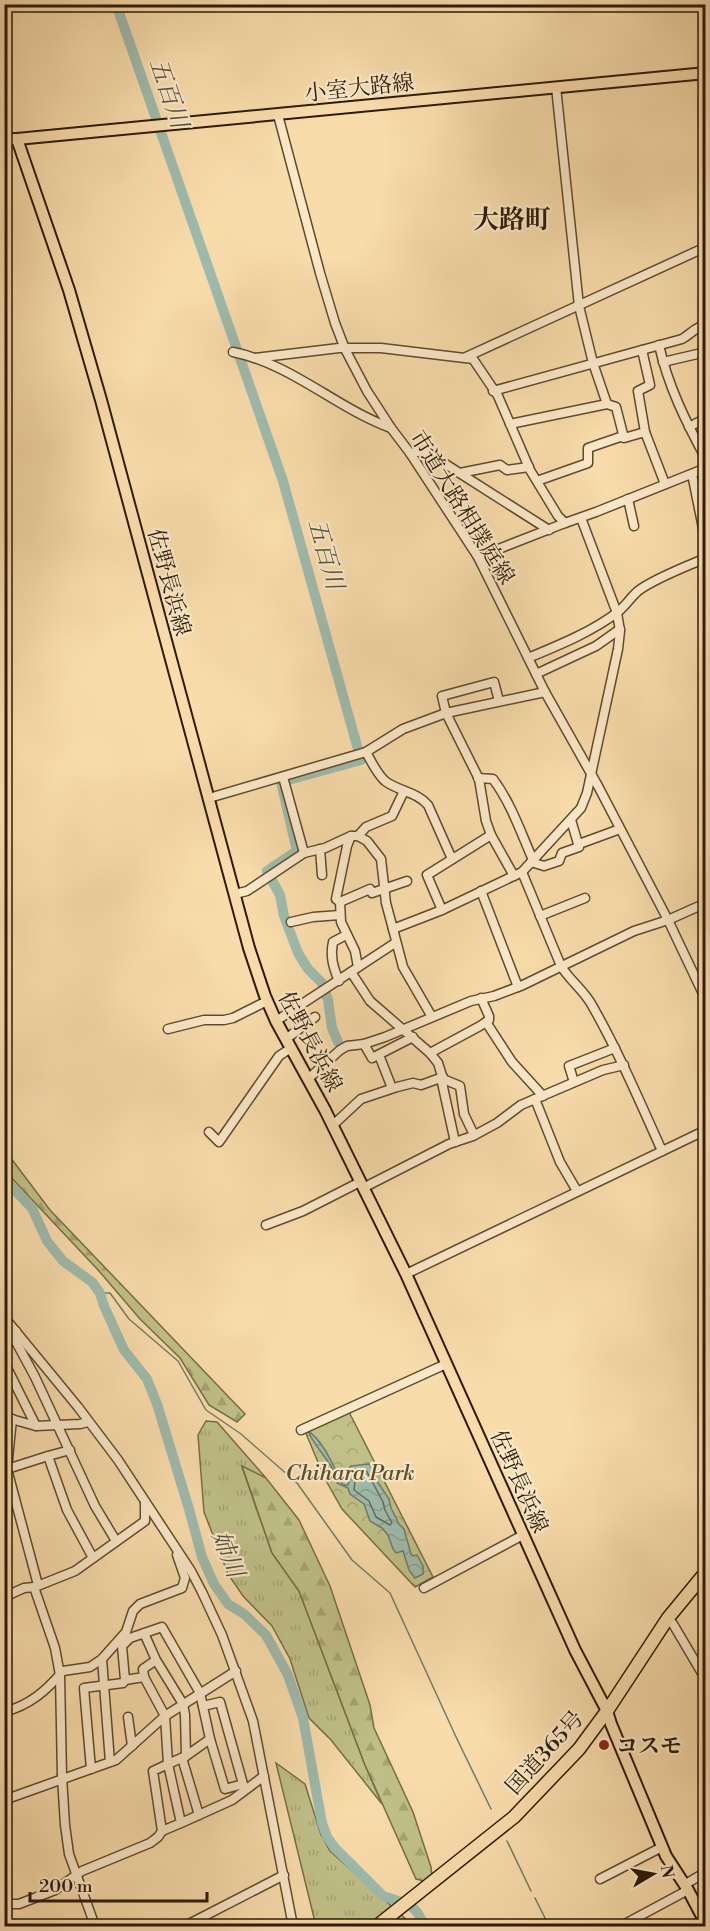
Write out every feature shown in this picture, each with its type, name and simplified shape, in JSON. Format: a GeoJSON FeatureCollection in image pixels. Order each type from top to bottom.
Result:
{"type":"FeatureCollection","features":[{"type":"Feature","properties":{"kind":"highway","name":"国道365号"},"geometry":{"type":"LineString","coordinates":[[377,1926],[513,1817],[579,1749],[607,1711],[668,1618],[705,1572]]}},
{"type":"Feature","properties":{"kind":"main road","name":"小室大路線"},"geometry":{"type":"LineString","coordinates":[[17,139],[705,73]]}},
{"type":"Feature","properties":{"kind":"main road"},"geometry":{"type":"LineString","coordinates":[[4,139],[17,139]]}},
{"type":"Feature","properties":{"kind":"main road","name":"佐野長浜線"},"geometry":{"type":"LineString","coordinates":[[17,139],[69,290],[101,400],[252,957],[267,1001],[405,1274],[575,1650],[607,1711],[662,1847],[705,1924]]}},
{"type":"Feature","properties":{"kind":"street"},"geometry":{"type":"LineString","coordinates":[[556,87],[579,306],[593,363],[607,404]]}},
{"type":"Feature","properties":{"kind":"street","name":"市道大路相撲庭線"},"geometry":{"type":"LineString","coordinates":[[279,115],[334,323],[345,349],[367,392],[478,557],[545,692],[668,920],[705,1000]]}},
{"type":"Feature","properties":{"kind":"street"},"geometry":{"type":"LineString","coordinates":[[466,357],[705,247]]}},
{"type":"Feature","properties":{"kind":"street"},"geometry":{"type":"LineString","coordinates":[[493,391],[682,339],[690,335],[692,330],[705,325]]}},
{"type":"Feature","properties":{"kind":"street"},"geometry":{"type":"LineString","coordinates":[[659,345],[676,401],[705,459]]}},
{"type":"Feature","properties":{"kind":"street"},"geometry":{"type":"LineString","coordinates":[[255,358],[339,348],[381,348],[473,359],[498,396],[529,467],[558,516],[565,523]]}},
{"type":"Feature","properties":{"kind":"street"},"geometry":{"type":"LineString","coordinates":[[642,350],[650,386],[638,391],[645,432],[665,484]]}},
{"type":"Feature","properties":{"kind":"street"},"geometry":{"type":"LineString","coordinates":[[663,362],[705,352]]}},
{"type":"Feature","properties":{"kind":"street"},"geometry":{"type":"LineString","coordinates":[[238,353],[285,370],[374,422],[391,428]]}},
{"type":"Feature","properties":{"kind":"street"},"geometry":{"type":"LineString","coordinates":[[510,424],[607,404],[616,407],[623,436]]}},
{"type":"Feature","properties":{"kind":"street"},"geometry":{"type":"LineString","coordinates":[[689,427],[705,418]]}},
{"type":"Feature","properties":{"kind":"street"},"geometry":{"type":"LineString","coordinates":[[537,481],[588,464],[588,448],[623,436],[624,438],[645,432]]}},
{"type":"Feature","properties":{"kind":"street"},"geometry":{"type":"LineString","coordinates":[[410,453],[425,451],[549,530]]}},
{"type":"Feature","properties":{"kind":"street"},"geometry":{"type":"LineString","coordinates":[[460,473],[500,465],[507,470],[529,467]]}},
{"type":"Feature","properties":{"kind":"street"},"geometry":{"type":"LineString","coordinates":[[478,557],[705,468]]}},
{"type":"Feature","properties":{"kind":"street"},"geometry":{"type":"LineString","coordinates":[[692,474],[705,543]]}},
{"type":"Feature","properties":{"kind":"street"},"geometry":{"type":"LineString","coordinates":[[628,499],[634,526]]}},
{"type":"Feature","properties":{"kind":"street"},"geometry":{"type":"LineString","coordinates":[[393,929],[442,910],[518,874],[582,808],[618,649],[620,629],[617,613],[581,518]]}},
{"type":"Feature","properties":{"kind":"street"},"geometry":{"type":"LineString","coordinates":[[528,658],[554,648],[617,613],[638,591],[705,558]]}},
{"type":"Feature","properties":{"kind":"street"},"geometry":{"type":"LineString","coordinates":[[537,674],[596,646],[620,629]]}},
{"type":"Feature","properties":{"kind":"street"},"geometry":{"type":"LineString","coordinates":[[499,701],[494,682],[441,696],[446,713],[478,778],[491,835],[518,874],[540,916],[561,966],[592,1005],[624,1065],[662,1151]]}},
{"type":"Feature","properties":{"kind":"street"},"geometry":{"type":"LineString","coordinates":[[209,798],[362,753],[403,729],[446,713],[545,692]]}},
{"type":"Feature","properties":{"kind":"street"},"geometry":{"type":"LineString","coordinates":[[362,753],[387,782],[422,799],[428,805],[452,859]]}},
{"type":"Feature","properties":{"kind":"street"},"geometry":{"type":"LineString","coordinates":[[283,777],[304,853]]}},
{"type":"Feature","properties":{"kind":"street"},"geometry":{"type":"LineString","coordinates":[[478,778],[494,780],[532,861],[543,866],[559,861],[562,853],[579,847],[579,844],[620,829]]}},
{"type":"Feature","properties":{"kind":"street"},"geometry":{"type":"LineString","coordinates":[[404,791],[392,816],[366,827],[346,846],[336,899],[340,902],[341,922],[355,951],[355,970],[370,1000],[413,1037],[438,1063],[455,1142]]}},
{"type":"Feature","properties":{"kind":"street"},"geometry":{"type":"LineString","coordinates":[[571,820],[579,844]]}},
{"type":"Feature","properties":{"kind":"street"},"geometry":{"type":"LineString","coordinates":[[442,910],[427,875],[491,835]]}},
{"type":"Feature","properties":{"kind":"street"},"geometry":{"type":"LineString","coordinates":[[235,894],[247,891],[304,853],[355,836],[367,841],[381,859],[395,943],[403,967],[432,1017]]}},
{"type":"Feature","properties":{"kind":"street"},"geometry":{"type":"LineString","coordinates":[[320,849],[321,875]]}},
{"type":"Feature","properties":{"kind":"street"},"geometry":{"type":"LineString","coordinates":[[340,902],[370,890],[372,893],[407,881]]}},
{"type":"Feature","properties":{"kind":"street"},"geometry":{"type":"LineString","coordinates":[[481,891],[518,987]]}},
{"type":"Feature","properties":{"kind":"street"},"geometry":{"type":"LineString","coordinates":[[540,916],[585,898]]}},
{"type":"Feature","properties":{"kind":"street"},"geometry":{"type":"LineString","coordinates":[[308,1079],[347,1046],[364,1044],[481,998],[518,987],[634,931],[668,920],[705,903]]}},
{"type":"Feature","properties":{"kind":"street"},"geometry":{"type":"LineString","coordinates":[[291,922],[340,915]]}},
{"type":"Feature","properties":{"kind":"street"},"geometry":{"type":"LineString","coordinates":[[339,981],[331,954],[333,942],[346,935]]}},
{"type":"Feature","properties":{"kind":"street"},"geometry":{"type":"LineString","coordinates":[[276,1021],[395,943]]}},
{"type":"Feature","properties":{"kind":"street"},"geometry":{"type":"LineString","coordinates":[[430,1053],[489,1020],[481,998]]}},
{"type":"Feature","properties":{"kind":"street"},"geometry":{"type":"LineString","coordinates":[[168,1029],[204,1020],[233,1018],[267,1001]]}},
{"type":"Feature","properties":{"kind":"street"},"geometry":{"type":"LineString","coordinates":[[209,1132],[219,1142],[288,1044],[315,1017]]}},
{"type":"Feature","properties":{"kind":"street"},"geometry":{"type":"LineString","coordinates":[[486,1022],[539,1098],[560,1162],[577,1191]]}},
{"type":"Feature","properties":{"kind":"street"},"geometry":{"type":"LineString","coordinates":[[364,1044],[372,1058],[413,1037]]}},
{"type":"Feature","properties":{"kind":"street"},"geometry":{"type":"LineString","coordinates":[[574,1082],[569,1066],[615,1048]]}},
{"type":"Feature","properties":{"kind":"street"},"geometry":{"type":"LineString","coordinates":[[379,1055],[392,1089]]}},
{"type":"Feature","properties":{"kind":"street"},"geometry":{"type":"LineString","coordinates":[[266,1225],[303,1211],[455,1142],[474,1136],[497,1123],[521,1105],[603,1070],[624,1065]]}},
{"type":"Feature","properties":{"kind":"street"},"geometry":{"type":"LineString","coordinates":[[332,1126],[361,1099],[413,1083],[421,1085],[442,1077]]}},
{"type":"Feature","properties":{"kind":"street"},"geometry":{"type":"LineString","coordinates":[[442,1077],[459,1086],[464,1114],[474,1136]]}},
{"type":"Feature","properties":{"kind":"street"},"geometry":{"type":"LineString","coordinates":[[405,1274],[705,1130]]}},
{"type":"Feature","properties":{"kind":"street"},"geometry":{"type":"LineString","coordinates":[[4,1317],[118,1460],[191,1571],[202,1592],[236,1671],[253,1721],[293,1926]]}},
{"type":"Feature","properties":{"kind":"street"},"geometry":{"type":"LineString","coordinates":[[16,1331],[14,1338],[59,1426],[95,1506],[116,1541]]}},
{"type":"Feature","properties":{"kind":"street"},"geometry":{"type":"LineString","coordinates":[[4,1362],[36,1426]]}},
{"type":"Feature","properties":{"kind":"street"},"geometry":{"type":"LineString","coordinates":[[302,1430],[446,1364]]}},
{"type":"Feature","properties":{"kind":"street"},"geometry":{"type":"LineString","coordinates":[[88,1422],[36,1426],[8,1418],[6,1469],[36,1586],[56,1648],[60,1675],[63,1780],[68,1844],[95,1926]]}},
{"type":"Feature","properties":{"kind":"street"},"geometry":{"type":"LineString","coordinates":[[6,1469],[70,1450]]}},
{"type":"Feature","properties":{"kind":"street"},"geometry":{"type":"LineString","coordinates":[[48,1456],[67,1510],[93,1558]]}},
{"type":"Feature","properties":{"kind":"street"},"geometry":{"type":"LineString","coordinates":[[4,1597],[75,1571],[145,1521],[145,1503]]}},
{"type":"Feature","properties":{"kind":"street"},"geometry":{"type":"LineString","coordinates":[[424,1588],[523,1535]]}},
{"type":"Feature","properties":{"kind":"street"},"geometry":{"type":"LineString","coordinates":[[4,1712],[24,1706],[36,1699],[63,1671],[90,1667],[102,1659],[126,1632],[133,1611],[140,1604],[182,1588],[185,1578],[176,1556],[178,1552]]}},
{"type":"Feature","properties":{"kind":"street"},"geometry":{"type":"LineString","coordinates":[[668,1618],[705,1680]]}},
{"type":"Feature","properties":{"kind":"street"},"geometry":{"type":"LineString","coordinates":[[125,1680],[122,1646],[130,1638],[162,1628],[200,1693],[210,1739],[225,1789],[243,1785],[220,1702],[203,1706]]}},
{"type":"Feature","properties":{"kind":"street"},"geometry":{"type":"LineString","coordinates":[[144,1633],[156,1660],[183,1704],[185,1714],[184,1757],[199,1815]]}},
{"type":"Feature","properties":{"kind":"street"},"geometry":{"type":"LineString","coordinates":[[102,1659],[110,1762]]}},
{"type":"Feature","properties":{"kind":"street"},"geometry":{"type":"LineString","coordinates":[[156,1660],[143,1668],[144,1677],[165,1716],[168,1764],[181,1823]]}},
{"type":"Feature","properties":{"kind":"street"},"geometry":{"type":"LineString","coordinates":[[4,1800],[116,1760],[165,1716],[236,1671]]}},
{"type":"Feature","properties":{"kind":"street"},"geometry":{"type":"LineString","coordinates":[[92,1769],[84,1688],[123,1683],[125,1680],[144,1677]]}},
{"type":"Feature","properties":{"kind":"street"},"geometry":{"type":"LineString","coordinates":[[128,1718],[132,1746]]}},
{"type":"Feature","properties":{"kind":"street"},"geometry":{"type":"LineString","coordinates":[[162,1831],[153,1771],[184,1757],[210,1739]]}},
{"type":"Feature","properties":{"kind":"street"},"geometry":{"type":"LineString","coordinates":[[4,1904],[19,1904],[55,1890],[77,1875],[150,1843],[162,1831],[232,1800],[264,1776]]}},
{"type":"Feature","properties":{"kind":"street"},"geometry":{"type":"LineString","coordinates":[[600,1879],[662,1847]]}},
{"type":"Feature","properties":{"kind":"street"},"geometry":{"type":"LineString","coordinates":[[621,1926],[686,1887],[705,1872]]}},
{"type":"Feature","properties":{"kind":"street"},"geometry":{"type":"LineString","coordinates":[[185,1926],[284,1875]]}},
{"type":"Feature","properties":{"kind":"green space"},"geometry":{"type":"Polygon","coordinates":[[[4,1149],[50,1210],[245,1414],[237,1422],[209,1405],[180,1358],[140,1319],[99,1271],[5,1171],[4,1149]]]}},
{"type":"Feature","properties":{"kind":"green space","name":"Chihara Park"},"geometry":{"type":"Polygon","coordinates":[[[348,1410],[433,1577],[415,1587],[342,1509],[325,1479],[305,1431],[348,1410]]]}},
{"type":"Feature","properties":{"kind":"green space"},"geometry":{"type":"Polygon","coordinates":[[[206,1421],[217,1422],[266,1478],[242,1467],[272,1553],[299,1591],[382,1804],[331,1740],[309,1718],[290,1659],[272,1626],[243,1596],[228,1574],[204,1512],[198,1435],[206,1421]]]}},
{"type":"Feature","properties":{"kind":"green space"},"geometry":{"type":"Polygon","coordinates":[[[242,1466],[266,1478],[299,1520],[330,1586],[370,1705],[374,1728],[413,1812],[431,1867],[432,1876],[424,1881],[416,1879],[365,1765],[299,1591],[272,1553],[242,1466]]]}},
{"type":"Feature","properties":{"kind":"green space"},"geometry":{"type":"Polygon","coordinates":[[[276,1763],[305,1784],[321,1835],[330,1851],[411,1926],[316,1926],[276,1763]]]}},
{"type":"Feature","properties":{"kind":"water"},"geometry":{"type":"Polygon","coordinates":[[[308,1431],[324,1449],[343,1485],[348,1485],[345,1472],[351,1466],[369,1464],[375,1471],[377,1481],[389,1499],[399,1524],[404,1529],[411,1554],[417,1555],[423,1566],[423,1574],[415,1578],[409,1570],[403,1551],[396,1553],[388,1535],[382,1528],[370,1521],[364,1504],[350,1494],[348,1488],[337,1483],[333,1470],[308,1431]]]}},
{"type":"Feature","properties":{"kind":"waterway","name":"五百川"},"geometry":{"type":"LineString","coordinates":[[116,4],[283,481],[361,760],[281,782],[297,851],[267,871],[280,895],[284,916],[298,953],[308,969],[322,983],[328,1000],[332,1028],[338,1042]]}},
{"type":"Feature","properties":{"kind":"waterway","name":"姉川"},"geometry":{"type":"LineString","coordinates":[[4,1179],[32,1208],[47,1241],[63,1261],[92,1282],[100,1293],[124,1350],[147,1379],[157,1404],[202,1557],[214,1584],[228,1604],[244,1614],[266,1635],[288,1675],[303,1718],[322,1823],[327,1837],[383,1896],[410,1905],[425,1926]]}},
{"type":"Feature","properties":{"kind":"waterway"},"geometry":{"type":"LineString","coordinates":[[100,1293],[110,1293],[129,1319],[178,1361],[206,1410],[241,1434],[297,1483],[352,1560],[390,1593],[491,1809]]}},
{"type":"Feature","properties":{"kind":"waterway"},"geometry":{"type":"LineString","coordinates":[[507,1841],[531,1891]]}},
{"type":"Feature","properties":{"kind":"waterway"},"geometry":{"type":"LineString","coordinates":[[535,1898],[549,1926]]}},
{"type":"Feature","properties":{"kind":"place","name":"コスモ"},"geometry":{"type":"Point","coordinates":[604,1745]}},
{"type":"Feature","properties":{"kind":"district","name":"大路町"},"geometry":{"type":"Point","coordinates":[512,219]}}]}
